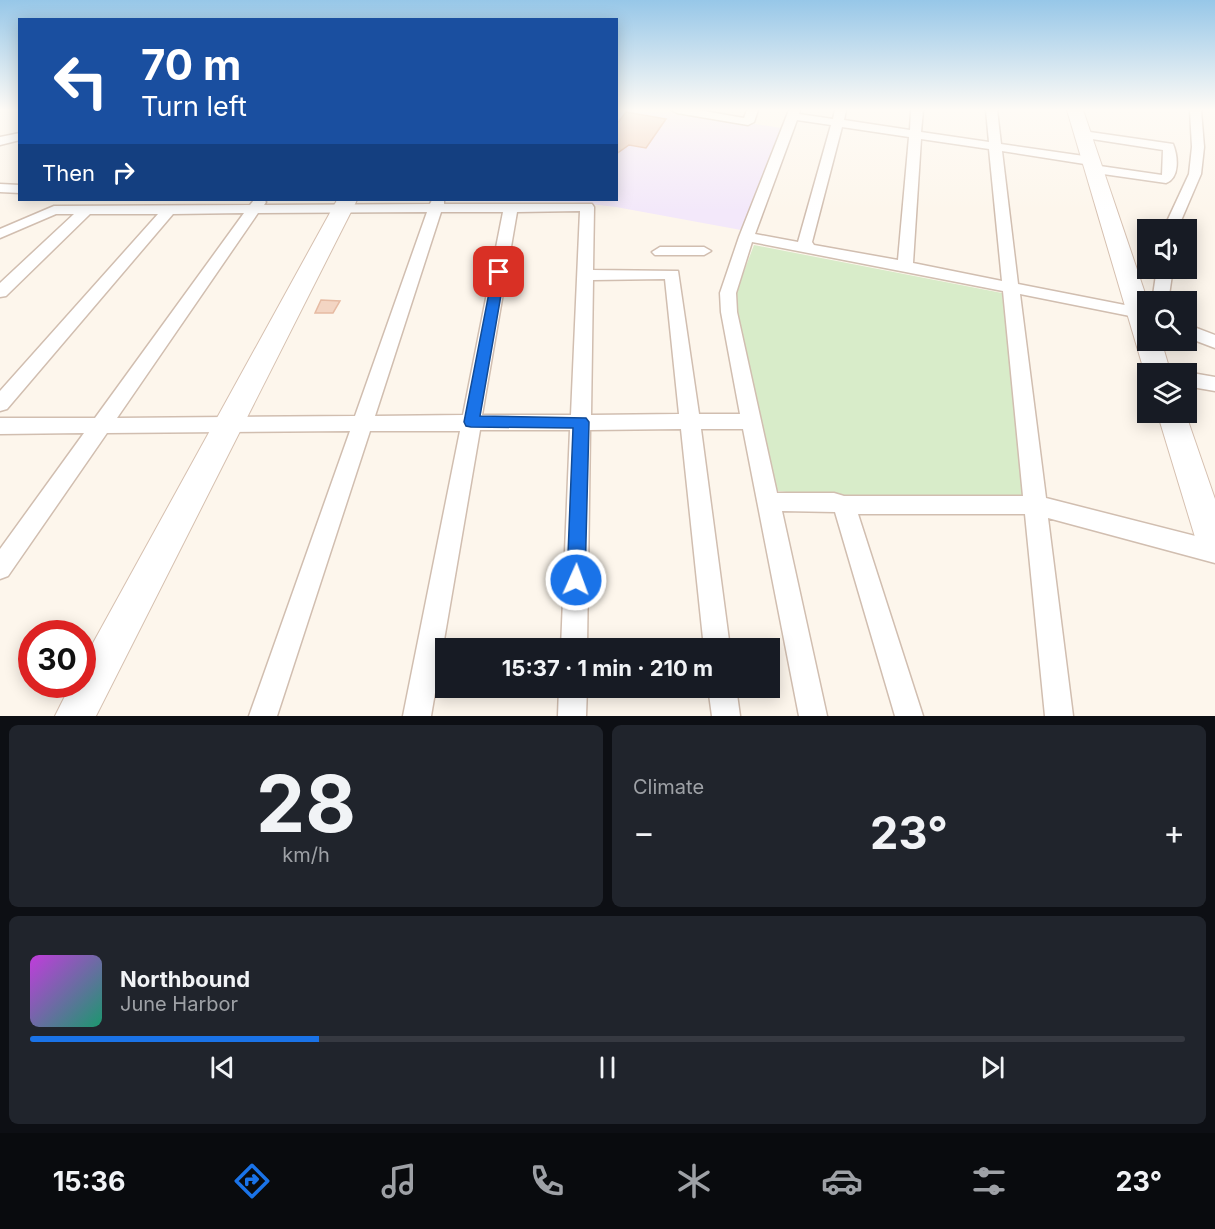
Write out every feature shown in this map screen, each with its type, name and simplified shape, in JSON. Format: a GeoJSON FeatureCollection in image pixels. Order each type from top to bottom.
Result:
{"type":"FeatureCollection","features":[{"type":"Feature","properties":{"kind":"street"},"geometry":{"type":"LineString","coordinates":[[782,143],[733,273],[728,293],[729,312],[813,716]]}},
{"type":"Feature","properties":{"kind":"street"},"geometry":{"type":"LineString","coordinates":[[808,247],[806,242],[833,143]]}},
{"type":"Feature","properties":{"kind":"street"},"geometry":{"type":"LineString","coordinates":[[905,267],[914,143]]}},
{"type":"Feature","properties":{"kind":"street"},"geometry":{"type":"LineString","coordinates":[[978,143],[1166,179],[1170,170],[1169,147],[1143,143]]}},
{"type":"Feature","properties":{"kind":"street"},"geometry":{"type":"LineString","coordinates":[[1086,143],[1137,304]]}},
{"type":"Feature","properties":{"kind":"street"},"geometry":{"type":"LineString","coordinates":[[1175,219],[1195,174],[1198,143]]}},
{"type":"Feature","properties":{"kind":"street"},"geometry":{"type":"LineString","coordinates":[[995,146],[1059,716]]}},
{"type":"Feature","properties":{"kind":"street"},"geometry":{"type":"LineString","coordinates":[[0,188],[18,189]]}},
{"type":"Feature","properties":{"kind":"street"},"geometry":{"type":"LineString","coordinates":[[263,716],[436,203]]}},
{"type":"Feature","properties":{"kind":"street"},"geometry":{"type":"LineString","coordinates":[[0,234],[54,210],[257,204],[436,203],[511,207],[587,207],[574,638]]}},
{"type":"Feature","properties":{"kind":"street"},"geometry":{"type":"LineString","coordinates":[[0,568],[257,204]]}},
{"type":"Feature","properties":{"kind":"street"},"geometry":{"type":"LineString","coordinates":[[75,716],[345,204]]}},
{"type":"Feature","properties":{"kind":"street"},"geometry":{"type":"LineString","coordinates":[[0,404],[182,206]]}},
{"type":"Feature","properties":{"kind":"street"},"geometry":{"type":"LineString","coordinates":[[417,716],[511,207]]}},
{"type":"Feature","properties":{"kind":"street"},"geometry":{"type":"LineString","coordinates":[[0,292],[86,210]]}},
{"type":"Feature","properties":{"kind":"street"},"geometry":{"type":"LineString","coordinates":[[746,237],[808,247],[817,251],[1137,312]]}},
{"type":"Feature","properties":{"kind":"street"},"geometry":{"type":"LineString","coordinates":[[662,275],[659,246],[704,251]]}},
{"type":"Feature","properties":{"kind":"street"},"geometry":{"type":"LineString","coordinates":[[585,275],[672,274],[716,638]]}},
{"type":"Feature","properties":{"kind":"street"},"geometry":{"type":"LineString","coordinates":[[1197,335],[1215,342]]}},
{"type":"Feature","properties":{"kind":"street"},"geometry":{"type":"LineString","coordinates":[[1197,381],[1215,384]]}},
{"type":"Feature","properties":{"kind":"street"},"geometry":{"type":"LineString","coordinates":[[0,426],[751,421]]}},
{"type":"Feature","properties":{"kind":"street"},"geometry":{"type":"LineString","coordinates":[[1175,423],[1215,547]]}},
{"type":"Feature","properties":{"kind":"street"},"geometry":{"type":"LineString","coordinates":[[768,502],[834,502],[844,505],[1035,504],[1215,552]]}},
{"type":"Feature","properties":{"kind":"street"},"geometry":{"type":"LineString","coordinates":[[844,505],[909,716]]}},
{"type":"Feature","properties":{"kind":"street"},"geometry":{"type":"LineString","coordinates":[[572,716],[573,698]]}},
{"type":"Feature","properties":{"kind":"street"},"geometry":{"type":"LineString","coordinates":[[724,698],[726,716]]}},
{"type":"Feature","properties":{"kind":"shaded area"},"geometry":{"type":"Polygon","coordinates":[[[618,143],[775,143],[741,230],[616,207],[573,202],[443,201],[618,201],[618,143]]]}},
{"type":"Feature","properties":{"kind":"green space"},"geometry":{"type":"Polygon","coordinates":[[[754,245],[1002,293],[1024,495],[844,499],[770,490],[740,334],[736,292],[754,245]]]}},
{"type":"Feature","properties":{"kind":"building"},"geometry":{"type":"Polygon","coordinates":[[[618,143],[649,143],[646,148],[629,145],[618,153],[618,143]]]}},
{"type":"Feature","properties":{"kind":"building"},"geometry":{"type":"Polygon","coordinates":[[[321,300],[340,301],[333,313],[315,313],[321,300]]]}},
{"type":"Feature","properties":{"kind":"route"},"geometry":{"type":"LineString","coordinates":[[499,272],[471,422],[581,422],[576,580]]}}]}
